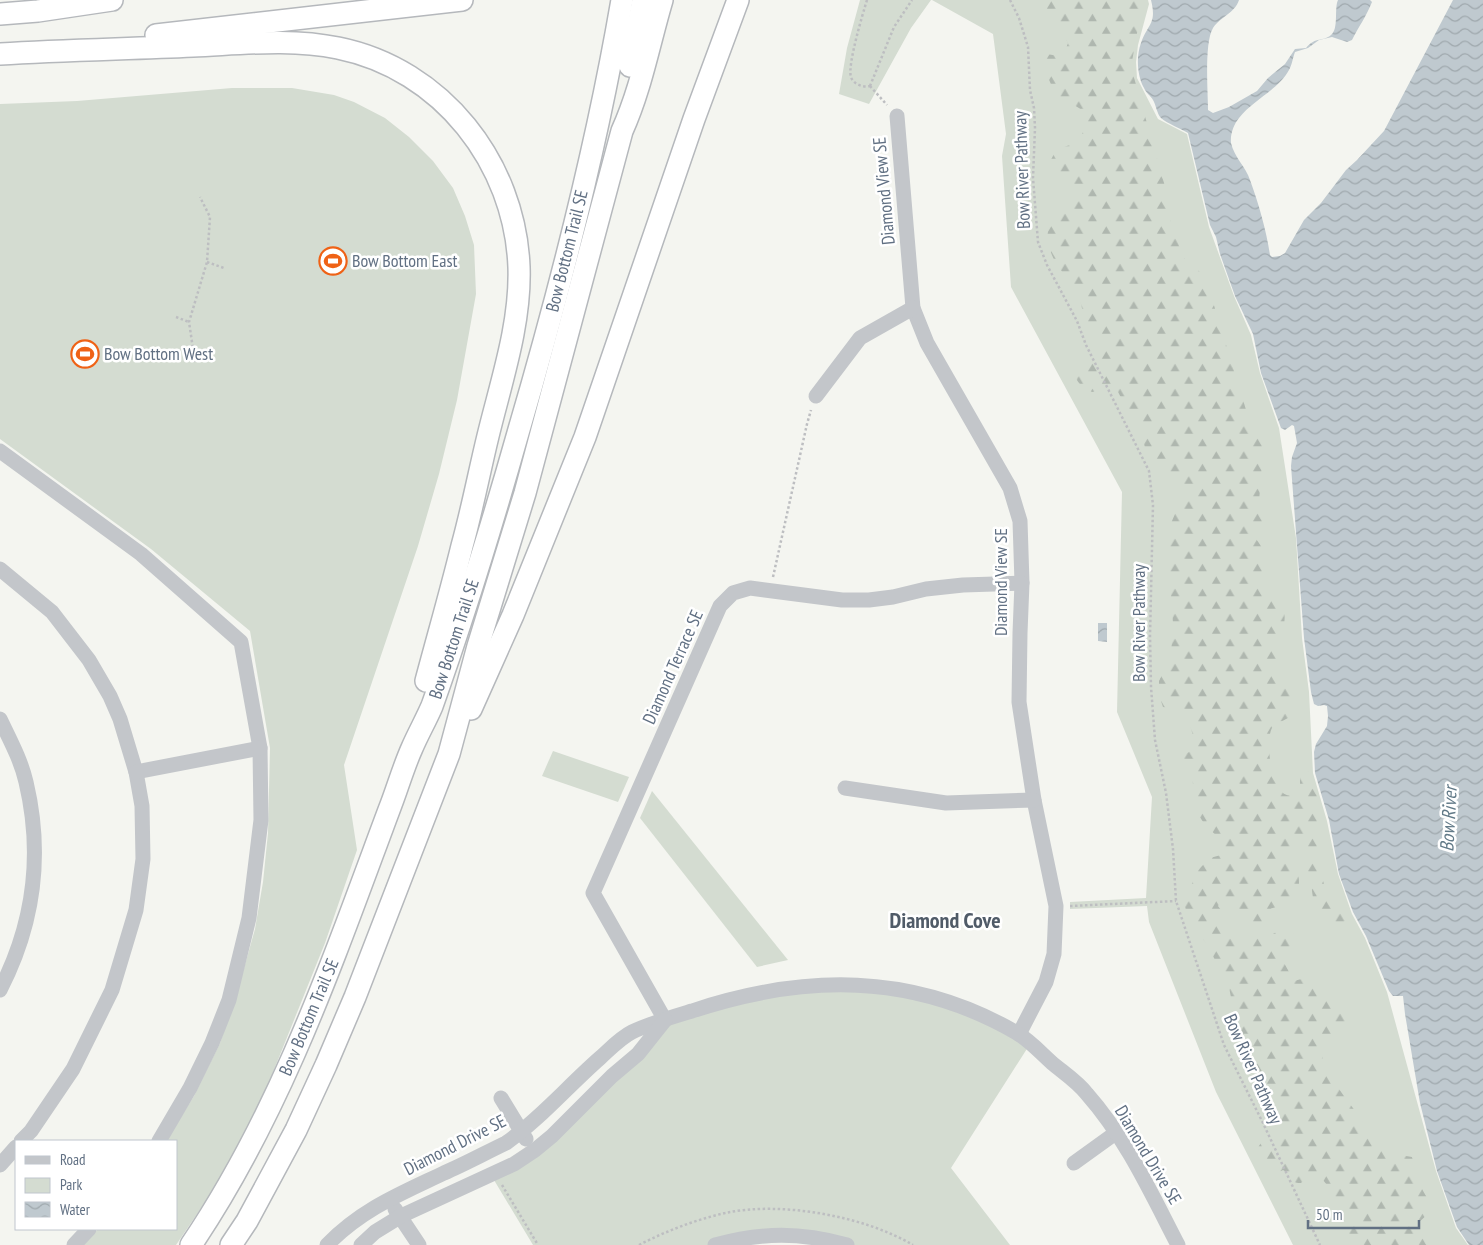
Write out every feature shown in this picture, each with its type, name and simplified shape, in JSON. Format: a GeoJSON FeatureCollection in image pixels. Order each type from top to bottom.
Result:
{"type":"FeatureCollection","features":[{"type":"Feature","properties":{"kind":"highway"},"geometry":{"type":"LineString","coordinates":[[0,14],[38,11],[112,0]]}},
{"type":"Feature","properties":{"kind":"highway"},"geometry":{"type":"LineString","coordinates":[[4,54],[462,0]]}},
{"type":"Feature","properties":{"kind":"highway","name":"Bow Bottom Trail SE"},"geometry":{"type":"LineString","coordinates":[[231,1245],[247,1221],[296,1130],[326,1065],[355,996],[449,754],[478,646],[525,492],[622,131],[641,80],[635,34],[622,0]]}},
{"type":"Feature","properties":{"kind":"highway"},"geometry":{"type":"LineString","coordinates":[[635,34],[643,0]]}},
{"type":"Feature","properties":{"kind":"highway","name":"Bow Bottom Trail SE"},"geometry":{"type":"LineString","coordinates":[[191,1245],[222,1196],[268,1112],[334,959],[412,748],[430,709],[488,537],[538,363],[592,157],[635,34],[662,0]]}},
{"type":"Feature","properties":{"kind":"highway"},"geometry":{"type":"LineString","coordinates":[[449,754],[485,681],[585,437],[694,119],[738,0]]}},
{"type":"Feature","properties":{"kind":"highway"},"geometry":{"type":"LineString","coordinates":[[4,54],[252,43],[309,44],[337,47],[379,60],[415,79],[451,109],[481,146],[497,175],[510,212],[517,249],[518,291],[510,346],[463,543],[418,710],[412,748]]}},
{"type":"Feature","properties":{"kind":"street","name":"Diamond View SE"},"geometry":{"type":"LineString","coordinates":[[897,116],[913,308],[927,343],[1010,488],[1020,521],[1022,583],[1019,702],[1034,800],[1056,906],[1054,954],[1046,982],[1019,1034]]}},
{"type":"Feature","properties":{"kind":"street"},"geometry":{"type":"LineString","coordinates":[[816,396],[860,338],[913,308]]}},
{"type":"Feature","properties":{"kind":"street"},"geometry":{"type":"LineString","coordinates":[[0,452],[141,554],[241,642],[260,748],[261,820],[249,918],[228,1000],[212,1043],[190,1088],[160,1140]]}},
{"type":"Feature","properties":{"kind":"street"},"geometry":{"type":"LineString","coordinates":[[0,570],[52,612],[89,660],[110,696],[120,719],[136,772],[142,806],[143,859],[136,910],[112,990],[73,1070],[31,1131],[22,1140]]}},
{"type":"Feature","properties":{"kind":"street","name":"Diamond Terrace SE"},"geometry":{"type":"LineString","coordinates":[[665,1020],[593,893],[720,606],[733,593],[750,588],[842,600],[869,600],[935,588],[1022,583]]}},
{"type":"Feature","properties":{"kind":"street"},"geometry":{"type":"LineString","coordinates":[[0,719],[16,752],[26,782],[34,826],[35,862],[29,910],[16,954],[0,990]]}},
{"type":"Feature","properties":{"kind":"street"},"geometry":{"type":"LineString","coordinates":[[136,772],[260,748]]}},
{"type":"Feature","properties":{"kind":"street"},"geometry":{"type":"LineString","coordinates":[[845,788],[946,803],[1034,800]]}},
{"type":"Feature","properties":{"kind":"street","name":"Diamond Drive SE"},"geometry":{"type":"LineString","coordinates":[[328,1245],[344,1228],[389,1199],[506,1143],[521,1133],[591,1066],[631,1032],[716,1003],[775,989],[824,984],[889,988],[930,996],[962,1007],[1019,1034],[1086,1092],[1117,1132],[1143,1177],[1178,1245]]}},
{"type":"Feature","properties":{"kind":"street"},"geometry":{"type":"LineString","coordinates":[[361,1245],[375,1232],[400,1216],[495,1174],[535,1150],[552,1136],[612,1076],[638,1054],[665,1020]]}},
{"type":"Feature","properties":{"kind":"street"},"geometry":{"type":"LineString","coordinates":[[500,1098],[521,1133],[535,1150]]}},
{"type":"Feature","properties":{"kind":"street"},"geometry":{"type":"LineString","coordinates":[[1074,1163],[1117,1132]]}},
{"type":"Feature","properties":{"kind":"street"},"geometry":{"type":"LineString","coordinates":[[0,1164],[15,1148]]}},
{"type":"Feature","properties":{"kind":"street"},"geometry":{"type":"LineString","coordinates":[[389,1199],[419,1245]]}},
{"type":"Feature","properties":{"kind":"street"},"geometry":{"type":"LineString","coordinates":[[74,1245],[88,1230]]}},
{"type":"Feature","properties":{"kind":"street"},"geometry":{"type":"LineString","coordinates":[[716,1245],[761,1235],[819,1237],[847,1245]]}},
{"type":"Feature","properties":{"kind":"path"},"geometry":{"type":"LineString","coordinates":[[867,0],[852,58],[850,76],[855,83],[861,86],[870,86],[897,116]]}},
{"type":"Feature","properties":{"kind":"path"},"geometry":{"type":"LineString","coordinates":[[870,86],[894,27],[912,0]]}},
{"type":"Feature","properties":{"kind":"path","name":"Bow River Pathway"},"geometry":{"type":"LineString","coordinates":[[1010,0],[1019,18],[1028,47],[1030,90],[1034,108],[1033,178],[1038,242],[1047,265],[1077,321],[1086,345],[1149,470],[1153,504],[1150,636],[1151,687],[1155,740],[1166,793],[1173,849],[1176,901],[1224,1045],[1264,1123],[1320,1245]]}},
{"type":"Feature","properties":{"kind":"path"},"geometry":{"type":"LineString","coordinates":[[195,362],[188,322],[206,262],[210,218],[200,197]]}},
{"type":"Feature","properties":{"kind":"path"},"geometry":{"type":"LineString","coordinates":[[206,262],[224,268]]}},
{"type":"Feature","properties":{"kind":"path"},"geometry":{"type":"LineString","coordinates":[[176,317],[188,322]]}},
{"type":"Feature","properties":{"kind":"path"},"geometry":{"type":"LineString","coordinates":[[770,591],[807,424],[816,396]]}},
{"type":"Feature","properties":{"kind":"path"},"geometry":{"type":"LineString","coordinates":[[1056,906],[1176,901]]}},
{"type":"Feature","properties":{"kind":"path"},"geometry":{"type":"LineString","coordinates":[[495,1174],[538,1245]]}},
{"type":"Feature","properties":{"kind":"green space"},"geometry":{"type":"Polygon","coordinates":[[[860,0],[931,0],[911,28],[869,104],[839,94],[847,48],[860,0]]]}},
{"type":"Feature","properties":{"kind":"green space"},"geometry":{"type":"Polygon","coordinates":[[[932,0],[1148,0],[1149,4],[1138,45],[1137,78],[1158,119],[1187,134],[1209,227],[1234,296],[1251,335],[1260,373],[1279,428],[1296,538],[1302,638],[1309,692],[1313,773],[1327,821],[1338,874],[1352,914],[1365,938],[1387,992],[1436,1171],[1456,1228],[1468,1245],[1293,1245],[1216,1092],[1149,922],[1147,906],[1070,909],[1070,902],[1146,898],[1152,797],[1117,712],[1122,492],[1011,287],[1002,156],[1006,134],[993,34],[932,0]]]}},
{"type":"Feature","properties":{"kind":"green space"},"geometry":{"type":"Polygon","coordinates":[[[1040,0],[1143,0],[1131,67],[1168,197],[1171,226],[1185,260],[1205,276],[1247,413],[1253,430],[1264,444],[1259,501],[1265,518],[1262,523],[1251,528],[1250,533],[1259,542],[1265,558],[1265,564],[1259,578],[1265,588],[1281,601],[1284,612],[1284,628],[1277,652],[1276,668],[1278,675],[1289,691],[1291,701],[1288,718],[1277,723],[1272,728],[1269,748],[1270,762],[1273,775],[1284,794],[1291,795],[1300,789],[1300,770],[1305,768],[1313,777],[1321,810],[1316,858],[1328,897],[1344,914],[1346,920],[1338,928],[1329,926],[1319,916],[1314,902],[1305,848],[1301,841],[1294,846],[1290,854],[1290,860],[1297,870],[1299,879],[1294,905],[1291,908],[1280,907],[1270,909],[1262,922],[1251,923],[1238,914],[1228,900],[1221,902],[1218,906],[1225,915],[1225,931],[1247,940],[1257,934],[1269,936],[1287,923],[1294,931],[1294,942],[1280,954],[1294,981],[1305,978],[1346,1017],[1347,1022],[1334,1037],[1324,1053],[1322,1066],[1389,1157],[1398,1165],[1401,1158],[1406,1156],[1412,1157],[1420,1184],[1430,1204],[1429,1212],[1419,1222],[1419,1228],[1423,1235],[1430,1240],[1431,1245],[1353,1245],[1345,1221],[1340,1217],[1327,1185],[1323,1180],[1311,1176],[1301,1183],[1296,1183],[1283,1170],[1278,1173],[1278,1179],[1266,1168],[1257,1154],[1261,1143],[1277,1140],[1279,1134],[1279,1128],[1272,1116],[1273,1104],[1240,1060],[1237,1028],[1228,982],[1208,946],[1189,919],[1185,907],[1185,901],[1197,871],[1210,858],[1221,855],[1225,850],[1219,838],[1205,825],[1198,814],[1192,791],[1192,778],[1184,768],[1183,755],[1193,750],[1194,745],[1193,735],[1187,718],[1182,709],[1163,707],[1159,695],[1159,681],[1171,654],[1173,623],[1166,536],[1176,511],[1186,500],[1146,452],[1140,427],[1128,411],[1117,390],[1111,388],[1092,392],[1079,383],[1076,376],[1079,368],[1096,357],[1103,342],[1085,317],[1077,291],[1059,268],[1050,251],[1048,232],[1051,220],[1054,215],[1070,204],[1076,196],[1056,181],[1049,163],[1054,154],[1078,139],[1084,129],[1085,116],[1080,109],[1058,95],[1048,78],[1047,54],[1058,56],[1064,54],[1068,43],[1057,22],[1040,0]]]}},
{"type":"Feature","properties":{"kind":"green space"},"geometry":{"type":"Polygon","coordinates":[[[232,88],[292,88],[334,95],[354,102],[385,118],[409,137],[433,161],[453,188],[465,216],[474,245],[476,294],[457,400],[439,474],[418,546],[344,765],[357,850],[325,943],[261,1102],[216,1186],[176,1245],[83,1245],[97,1230],[178,1230],[178,1140],[167,1140],[194,1096],[220,1043],[255,929],[263,882],[268,833],[270,748],[250,631],[151,549],[0,439],[0,104],[77,101],[232,88]]]}},
{"type":"Feature","properties":{"kind":"green space"},"geometry":{"type":"Polygon","coordinates":[[[553,751],[629,777],[618,802],[542,776],[553,751]]]}},
{"type":"Feature","properties":{"kind":"green space"},"geometry":{"type":"Polygon","coordinates":[[[652,791],[788,960],[757,967],[640,818],[652,791]]]}},
{"type":"Feature","properties":{"kind":"green space"},"geometry":{"type":"Polygon","coordinates":[[[784,988],[930,996],[1030,1044],[951,1168],[1010,1245],[847,1245],[819,1237],[715,1245],[533,1245],[491,1175],[514,1164],[665,1020],[784,988]]]}},
{"type":"Feature","properties":{"kind":"water","name":"Bow River"},"geometry":{"type":"Polygon","coordinates":[[[1151,0],[1239,0],[1234,8],[1216,24],[1210,35],[1207,56],[1208,110],[1213,113],[1229,107],[1257,91],[1268,78],[1285,64],[1295,49],[1306,48],[1316,40],[1331,35],[1336,23],[1338,0],[1370,0],[1372,2],[1352,40],[1347,42],[1332,37],[1319,40],[1308,48],[1295,52],[1290,68],[1284,77],[1237,120],[1233,129],[1231,143],[1250,180],[1272,257],[1285,253],[1304,220],[1321,203],[1346,170],[1384,131],[1453,0],[1483,0],[1483,1245],[1469,1245],[1457,1227],[1437,1171],[1420,1103],[1403,996],[1393,996],[1389,991],[1366,936],[1353,912],[1339,874],[1329,820],[1315,773],[1314,752],[1316,744],[1327,726],[1328,716],[1327,706],[1314,704],[1304,638],[1291,466],[1297,443],[1294,426],[1292,425],[1285,430],[1281,428],[1261,373],[1253,334],[1235,296],[1216,237],[1210,225],[1188,133],[1161,118],[1153,100],[1142,83],[1138,66],[1138,54],[1152,19],[1153,8],[1151,0]]]}},
{"type":"Feature","properties":{"kind":"water"},"geometry":{"type":"Polygon","coordinates":[[[1098,623],[1107,623],[1107,642],[1098,641],[1098,623]]]}},
{"type":"Feature","properties":{"kind":"place","name":"Bow Bottom East"},"geometry":{"type":"Point","coordinates":[333,261]}},
{"type":"Feature","properties":{"kind":"place","name":"Bow Bottom West"},"geometry":{"type":"Point","coordinates":[85,354]}},
{"type":"Feature","properties":{"kind":"district","name":"Diamond Cove"},"geometry":{"type":"Point","coordinates":[945,920]}}]}
